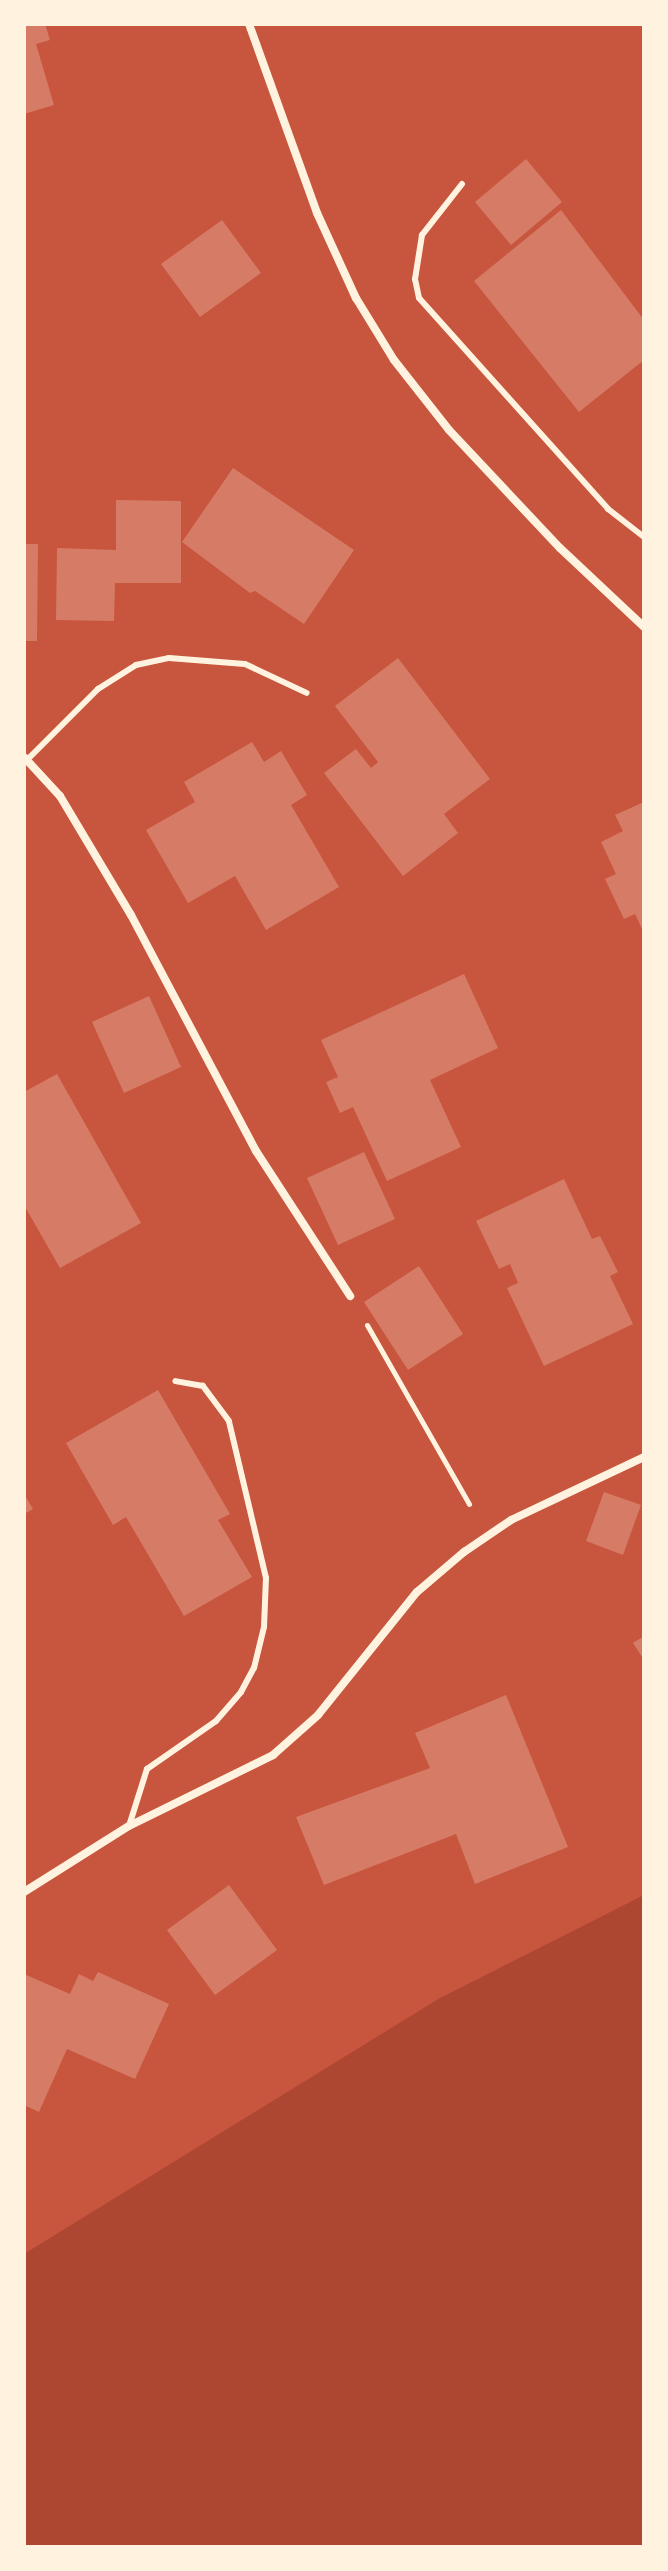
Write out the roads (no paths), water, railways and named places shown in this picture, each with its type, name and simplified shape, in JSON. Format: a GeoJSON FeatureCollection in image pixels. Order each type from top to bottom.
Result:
{"type":"FeatureCollection","features":[{"type":"Feature","properties":{"kind":"street"},"geometry":{"type":"LineString","coordinates":[[249,24],[317,213],[356,298],[394,360],[449,430],[560,548],[644,627]]}},
{"type":"Feature","properties":{"kind":"street"},"geometry":{"type":"LineString","coordinates":[[26,758],[68,810],[131,915],[256,1151],[350,1296]]}},
{"type":"Feature","properties":{"kind":"street"},"geometry":{"type":"LineString","coordinates":[[24,1892],[129,1826],[273,1755],[318,1715],[417,1592],[487,1536],[644,1457]]}},
{"type":"Feature","properties":{"kind":"lane"},"geometry":{"type":"LineString","coordinates":[[462,184],[422,235],[415,279],[419,298],[608,509],[644,537]]}},
{"type":"Feature","properties":{"kind":"lane"},"geometry":{"type":"LineString","coordinates":[[26,758],[98,689],[147,663],[207,658],[245,664],[307,693]]}},
{"type":"Feature","properties":{"kind":"lane"},"geometry":{"type":"LineString","coordinates":[[129,1826],[147,1769],[216,1721],[241,1692],[254,1668],[264,1627],[266,1578],[229,1421],[203,1386],[175,1381]]}}]}
